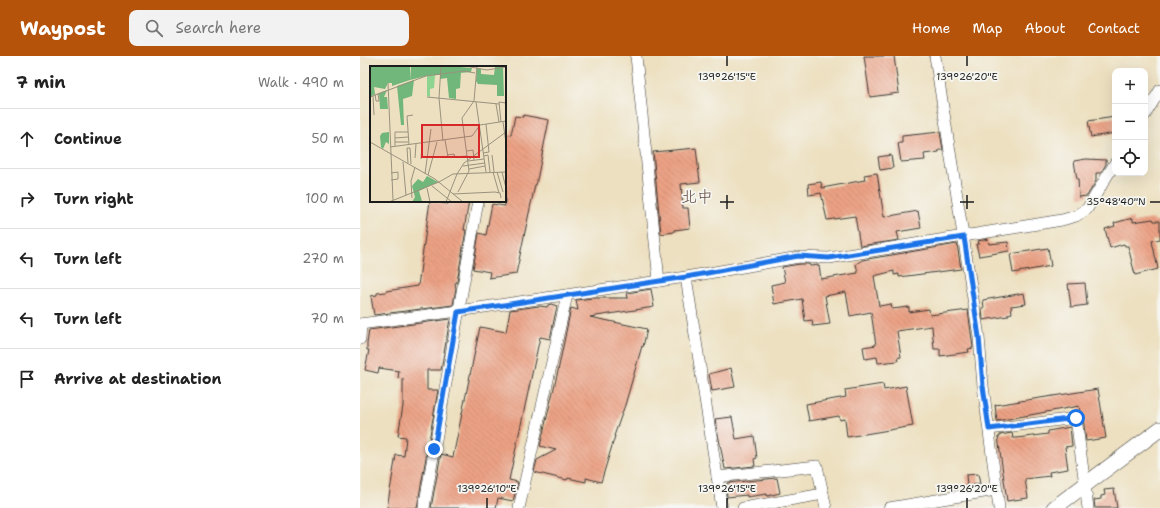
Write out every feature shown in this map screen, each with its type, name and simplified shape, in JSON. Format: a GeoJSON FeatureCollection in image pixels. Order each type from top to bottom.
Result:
{"type":"FeatureCollection","features":[{"type":"Feature","properties":{"kind":"street"},"geometry":{"type":"LineString","coordinates":[[636,56],[659,281]]}},
{"type":"Feature","properties":{"kind":"street"},"geometry":{"type":"LineString","coordinates":[[935,56],[979,337],[983,386],[999,508]]}},
{"type":"Feature","properties":{"kind":"street"},"geometry":{"type":"LineString","coordinates":[[1148,110],[1160,90]]}},
{"type":"Feature","properties":{"kind":"street"},"geometry":{"type":"LineString","coordinates":[[360,339],[361,324],[458,312],[686,277],[798,256],[829,258],[1062,220],[1076,216],[1087,209],[1112,168]]}},
{"type":"Feature","properties":{"kind":"street"},"geometry":{"type":"LineString","coordinates":[[424,508],[478,202]]}},
{"type":"Feature","properties":{"kind":"street"},"geometry":{"type":"LineString","coordinates":[[686,277],[722,508]]}},
{"type":"Feature","properties":{"kind":"street"},"geometry":{"type":"LineString","coordinates":[[519,508],[567,295]]}},
{"type":"Feature","properties":{"kind":"street"},"geometry":{"type":"LineString","coordinates":[[989,429],[1076,418],[1088,508]]}},
{"type":"Feature","properties":{"kind":"street"},"geometry":{"type":"LineString","coordinates":[[1054,508],[1160,429]]}},
{"type":"Feature","properties":{"kind":"street"},"geometry":{"type":"LineString","coordinates":[[717,477],[817,466],[826,508]]}},
{"type":"Feature","properties":{"kind":"street"},"geometry":{"type":"LineString","coordinates":[[889,508],[996,490]]}},
{"type":"Feature","properties":{"kind":"street"},"geometry":{"type":"LineString","coordinates":[[742,508],[823,494]]}},
{"type":"Feature","properties":{"kind":"building"},"geometry":{"type":"Polygon","coordinates":[[[864,56],[894,56],[899,93],[870,97],[864,56]]]}},
{"type":"Feature","properties":{"kind":"building"},"geometry":{"type":"Polygon","coordinates":[[[523,115],[549,120],[536,185],[516,274],[489,278],[490,272],[473,269],[479,233],[486,235],[492,204],[505,206],[506,134],[511,135],[515,116],[523,117],[523,115]]]}},
{"type":"Feature","properties":{"kind":"building"},"geometry":{"type":"Polygon","coordinates":[[[1112,117],[1112,134],[1091,137],[1088,121],[1112,117]]]}},
{"type":"Feature","properties":{"kind":"building"},"geometry":{"type":"Polygon","coordinates":[[[940,132],[943,150],[924,154],[925,160],[901,162],[898,143],[902,143],[902,136],[940,132]]]}},
{"type":"Feature","properties":{"kind":"building"},"geometry":{"type":"Polygon","coordinates":[[[696,148],[700,182],[681,184],[683,208],[688,208],[690,228],[674,230],[674,232],[661,234],[653,152],[696,148]]]}},
{"type":"Feature","properties":{"kind":"building"},"geometry":{"type":"Polygon","coordinates":[[[891,155],[893,168],[880,170],[878,157],[891,155]]]}},
{"type":"Feature","properties":{"kind":"building"},"geometry":{"type":"Polygon","coordinates":[[[1086,159],[1106,160],[1106,164],[1101,173],[1096,173],[1096,181],[1087,196],[1079,197],[1078,179],[1074,161],[1086,159]]]}},
{"type":"Feature","properties":{"kind":"building"},"geometry":{"type":"Polygon","coordinates":[[[877,173],[884,217],[918,211],[921,228],[897,232],[899,240],[860,246],[855,216],[827,220],[821,193],[809,195],[808,184],[821,182],[822,188],[865,180],[864,175],[877,173]]]}},
{"type":"Feature","properties":{"kind":"building"},"geometry":{"type":"Polygon","coordinates":[[[430,202],[448,204],[449,202],[469,202],[464,230],[466,230],[457,282],[455,283],[456,288],[453,305],[374,315],[371,296],[386,291],[418,286],[430,202]]]}},
{"type":"Feature","properties":{"kind":"building"},"geometry":{"type":"Polygon","coordinates":[[[1133,218],[1133,222],[1153,219],[1154,221],[1160,221],[1160,239],[1152,241],[1158,269],[1135,275],[1128,246],[1125,246],[1124,244],[1110,248],[1105,229],[1115,226],[1114,223],[1133,218]]]}},
{"type":"Feature","properties":{"kind":"building"},"geometry":{"type":"Polygon","coordinates":[[[988,239],[989,244],[1008,242],[1009,251],[979,256],[976,244],[979,244],[978,241],[988,239]]]}},
{"type":"Feature","properties":{"kind":"building"},"geometry":{"type":"Polygon","coordinates":[[[957,244],[961,269],[899,277],[899,274],[894,275],[894,271],[874,276],[879,306],[891,304],[892,309],[909,307],[909,312],[929,309],[930,315],[968,310],[973,348],[968,349],[969,352],[940,356],[940,349],[934,349],[932,326],[897,331],[901,357],[897,358],[898,361],[878,363],[877,357],[865,359],[863,347],[876,345],[871,312],[850,316],[846,292],[825,296],[830,324],[813,326],[812,320],[805,321],[802,299],[774,304],[771,285],[785,282],[782,267],[800,264],[809,264],[810,266],[819,265],[821,279],[858,273],[856,264],[862,260],[957,244]]]}},
{"type":"Feature","properties":{"kind":"building"},"geometry":{"type":"Polygon","coordinates":[[[1048,248],[1051,266],[1013,273],[1010,254],[1048,248]]]}},
{"type":"Feature","properties":{"kind":"building"},"geometry":{"type":"Polygon","coordinates":[[[1085,283],[1087,305],[1071,307],[1068,284],[1085,283]]]}},
{"type":"Feature","properties":{"kind":"building"},"geometry":{"type":"Polygon","coordinates":[[[651,289],[654,307],[590,317],[647,329],[643,347],[642,346],[601,482],[586,478],[586,482],[568,478],[567,480],[534,472],[537,460],[556,450],[540,446],[571,308],[578,310],[576,300],[593,298],[628,298],[627,293],[651,289]]]}},
{"type":"Feature","properties":{"kind":"building"},"geometry":{"type":"Polygon","coordinates":[[[1024,293],[1026,304],[1011,306],[1012,313],[1008,314],[1008,316],[983,320],[983,300],[1024,293]]]}},
{"type":"Feature","properties":{"kind":"building"},"geometry":{"type":"Polygon","coordinates":[[[551,304],[557,306],[550,339],[540,337],[509,480],[518,482],[513,501],[498,498],[496,508],[431,508],[441,454],[453,457],[480,327],[506,332],[510,310],[539,306],[547,307],[551,304]]]}},
{"type":"Feature","properties":{"kind":"building"},"geometry":{"type":"Polygon","coordinates":[[[450,319],[441,370],[427,370],[427,390],[438,390],[417,508],[387,508],[396,455],[404,456],[406,437],[398,436],[403,406],[403,379],[398,378],[399,371],[379,368],[378,373],[365,370],[369,350],[367,350],[367,344],[369,330],[450,319]]]}},
{"type":"Feature","properties":{"kind":"building"},"geometry":{"type":"Polygon","coordinates":[[[731,368],[735,387],[712,391],[709,374],[731,368]]]}},
{"type":"Feature","properties":{"kind":"building"},"geometry":{"type":"Polygon","coordinates":[[[883,384],[884,390],[906,386],[913,426],[847,437],[845,419],[840,420],[839,416],[809,421],[806,404],[846,397],[845,390],[883,384]]]}},
{"type":"Feature","properties":{"kind":"building"},"geometry":{"type":"Polygon","coordinates":[[[1098,389],[1106,438],[1086,441],[1083,417],[1079,406],[997,421],[995,405],[1098,389]]]}},
{"type":"Feature","properties":{"kind":"building"},"geometry":{"type":"Polygon","coordinates":[[[732,417],[736,439],[754,436],[757,458],[754,459],[755,466],[725,469],[715,419],[732,417]]]}},
{"type":"Feature","properties":{"kind":"building"},"geometry":{"type":"Polygon","coordinates":[[[1070,427],[1072,446],[1065,447],[1068,469],[1049,472],[1050,476],[1025,479],[1028,498],[1007,501],[998,437],[1000,437],[1000,435],[1012,433],[1013,438],[1048,434],[1048,431],[1070,427]]]}},
{"type":"Feature","properties":{"kind":"building"},"geometry":{"type":"Polygon","coordinates":[[[978,474],[980,484],[967,486],[966,475],[978,474]]]}},
{"type":"Feature","properties":{"kind":"building"},"geometry":{"type":"Polygon","coordinates":[[[777,478],[780,493],[767,496],[767,494],[747,497],[747,495],[727,497],[727,483],[777,478]]]}},
{"type":"Feature","properties":{"kind":"building"},"geometry":{"type":"Polygon","coordinates":[[[1114,489],[1117,508],[1095,508],[1094,500],[1101,499],[1101,496],[1105,495],[1104,490],[1114,489]]]}},
{"type":"Feature","properties":{"kind":"district","name":"北中"},"geometry":{"type":"Point","coordinates":[697,196]}},
{"type":"Feature","properties":{"kind":"route"},"geometry":{"type":"LineString","coordinates":[[434,449],[458,312],[686,277],[798,256],[829,258],[964,237],[979,337],[983,386],[989,429],[1076,418]]}}]}
